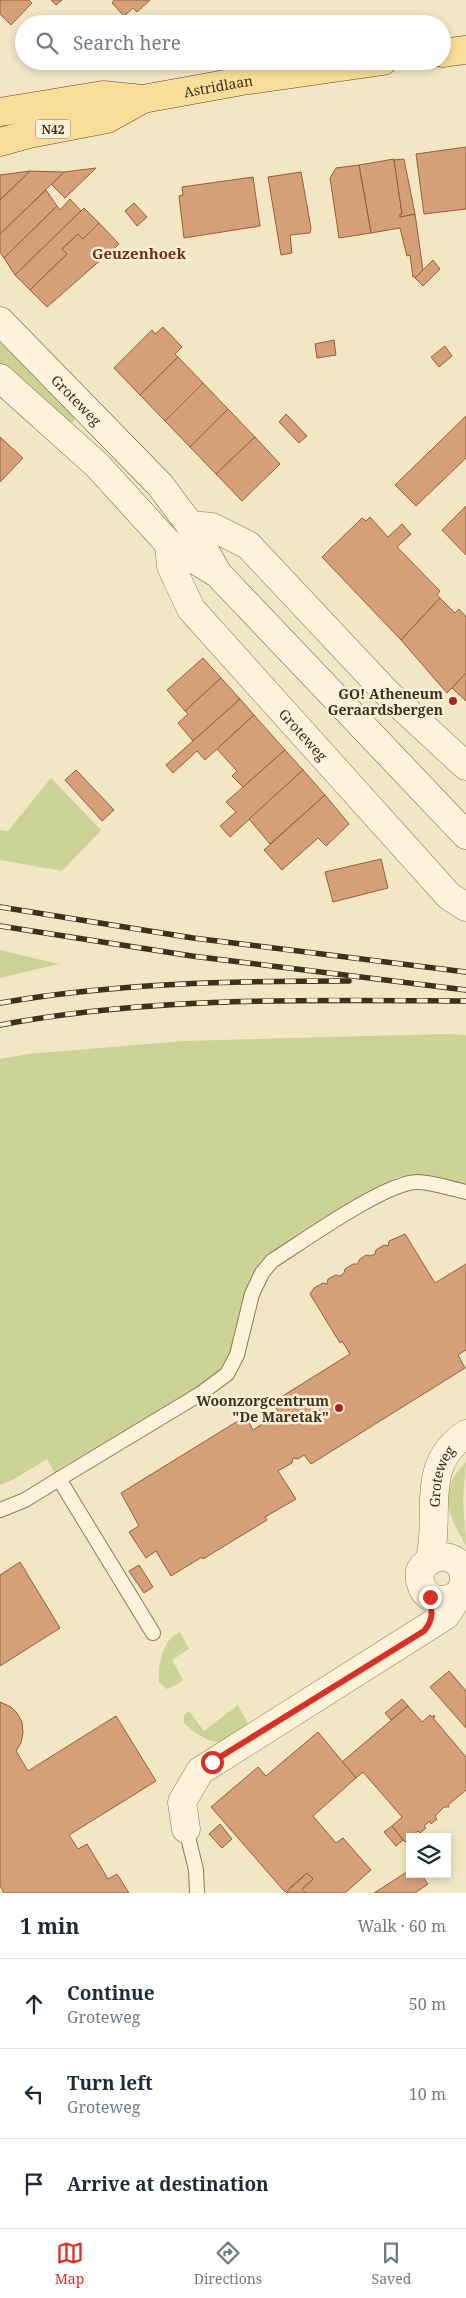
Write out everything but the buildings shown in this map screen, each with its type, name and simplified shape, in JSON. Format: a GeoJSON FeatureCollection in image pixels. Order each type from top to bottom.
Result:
{"type":"FeatureCollection","features":[{"type":"Feature","properties":{"kind":"main road"},"geometry":{"type":"LineString","coordinates":[[451,52],[466,50]]}},
{"type":"Feature","properties":{"kind":"main road","name":"Astridlaan"},"geometry":{"type":"LineString","coordinates":[[0,112],[103,95],[143,99],[242,81],[320,70]]}},
{"type":"Feature","properties":{"kind":"main road","name":"Astridlaan"},"geometry":{"type":"LineString","coordinates":[[0,142],[29,134],[107,119],[143,99]]}},
{"type":"Feature","properties":{"kind":"street","name":"Groteweg"},"geometry":{"type":"LineString","coordinates":[[0,321],[160,485],[190,525],[218,574],[466,835]]}},
{"type":"Feature","properties":{"kind":"street","name":"Groteweg"},"geometry":{"type":"LineString","coordinates":[[0,378],[97,465],[169,544],[218,574]]}},
{"type":"Feature","properties":{"kind":"street"},"geometry":{"type":"LineString","coordinates":[[190,525],[212,527],[248,545],[387,693],[466,766]]}},
{"type":"Feature","properties":{"kind":"street","name":"Groteweg"},"geometry":{"type":"LineString","coordinates":[[169,544],[171,566],[191,609],[449,896],[466,907]]}},
{"type":"Feature","properties":{"kind":"street","name":"Groteweg"},"geometry":{"type":"LineString","coordinates":[[424,1631],[432,1622],[432,1613],[420,1585],[420,1571],[440,1558],[432,1511],[436,1475],[446,1451],[466,1434]]}},
{"type":"Feature","properties":{"kind":"street"},"geometry":{"type":"LineString","coordinates":[[186,1829],[182,1802],[200,1771],[446,1616],[464,1582],[464,1574],[462,1567],[440,1558]]}},
{"type":"Feature","properties":{"kind":"street"},"geometry":{"type":"LineString","coordinates":[[424,1592],[436,1600],[444,1601],[457,1595]]}},
{"type":"Feature","properties":{"kind":"lane"},"geometry":{"type":"LineString","coordinates":[[0,1510],[25,1500],[200,1394],[227,1374],[237,1355],[252,1294],[262,1273],[272,1260],[399,1184],[418,1182],[466,1192]]}},
{"type":"Feature","properties":{"kind":"lane"},"geometry":{"type":"LineString","coordinates":[[59,1479],[153,1633]]}},
{"type":"Feature","properties":{"kind":"lane"},"geometry":{"type":"LineString","coordinates":[[186,1829],[196,1870],[197,1893]]}},
{"type":"Feature","properties":{"kind":"green space"},"geometry":{"type":"Polygon","coordinates":[[[0,334],[76,413],[75,419],[71,424],[0,366],[0,334]]]}},
{"type":"Feature","properties":{"kind":"green space"},"geometry":{"type":"Polygon","coordinates":[[[51,778],[101,830],[62,871],[0,860],[0,830],[8,831],[51,778]]]}},
{"type":"Feature","properties":{"kind":"green space"},"geometry":{"type":"Polygon","coordinates":[[[0,950],[59,964],[0,978],[0,950]]]}},
{"type":"Feature","properties":{"kind":"green space"},"geometry":{"type":"Polygon","coordinates":[[[466,1035],[466,1185],[419,1175],[397,1177],[268,1255],[256,1269],[245,1291],[231,1352],[222,1370],[196,1389],[54,1472],[47,1459],[14,1479],[0,1485],[0,1059],[29,1054],[183,1041],[466,1035]]]}},
{"type":"Feature","properties":{"kind":"green space"},"geometry":{"type":"Polygon","coordinates":[[[466,1462],[463,1500],[466,1546],[450,1513],[448,1494],[457,1473],[466,1462]]]}},
{"type":"Feature","properties":{"kind":"green space"},"geometry":{"type":"Polygon","coordinates":[[[180,1632],[189,1649],[172,1660],[183,1680],[175,1686],[166,1689],[159,1682],[162,1653],[169,1641],[180,1632]]]}},
{"type":"Feature","properties":{"kind":"green space"},"geometry":{"type":"Polygon","coordinates":[[[238,1705],[249,1726],[226,1741],[215,1742],[209,1740],[184,1723],[184,1715],[189,1711],[204,1731],[238,1705]]]}},
{"type":"Feature","properties":{"kind":"railway"},"geometry":{"type":"LineString","coordinates":[[0,907],[193,938],[466,972]]}},
{"type":"Feature","properties":{"kind":"railway"},"geometry":{"type":"LineString","coordinates":[[0,926],[192,956],[466,990]]}},
{"type":"Feature","properties":{"kind":"railway"},"geometry":{"type":"LineString","coordinates":[[0,1003],[87,991],[174,984],[349,981]]}},
{"type":"Feature","properties":{"kind":"railway"},"geometry":{"type":"LineString","coordinates":[[0,1025],[58,1016],[174,1004],[349,1000],[466,1001]]}},
{"type":"Feature","properties":{"kind":"place","name":"GO! Atheneum Geraardsbergen"},"geometry":{"type":"Point","coordinates":[453,701]}},
{"type":"Feature","properties":{"kind":"place","name":"Woonzorgcentrum \"De Maretak\""},"geometry":{"type":"Point","coordinates":[339,1408]}},
{"type":"Feature","properties":{"kind":"district","name":"Geuzenhoek"},"geometry":{"type":"Point","coordinates":[139,253]}},
{"type":"Feature","properties":{"kind":"route"},"geometry":{"type":"LineString","coordinates":[[212,1762],[424,1631],[432,1622],[431,1604],[424,1592],[430,1597]]}}]}
